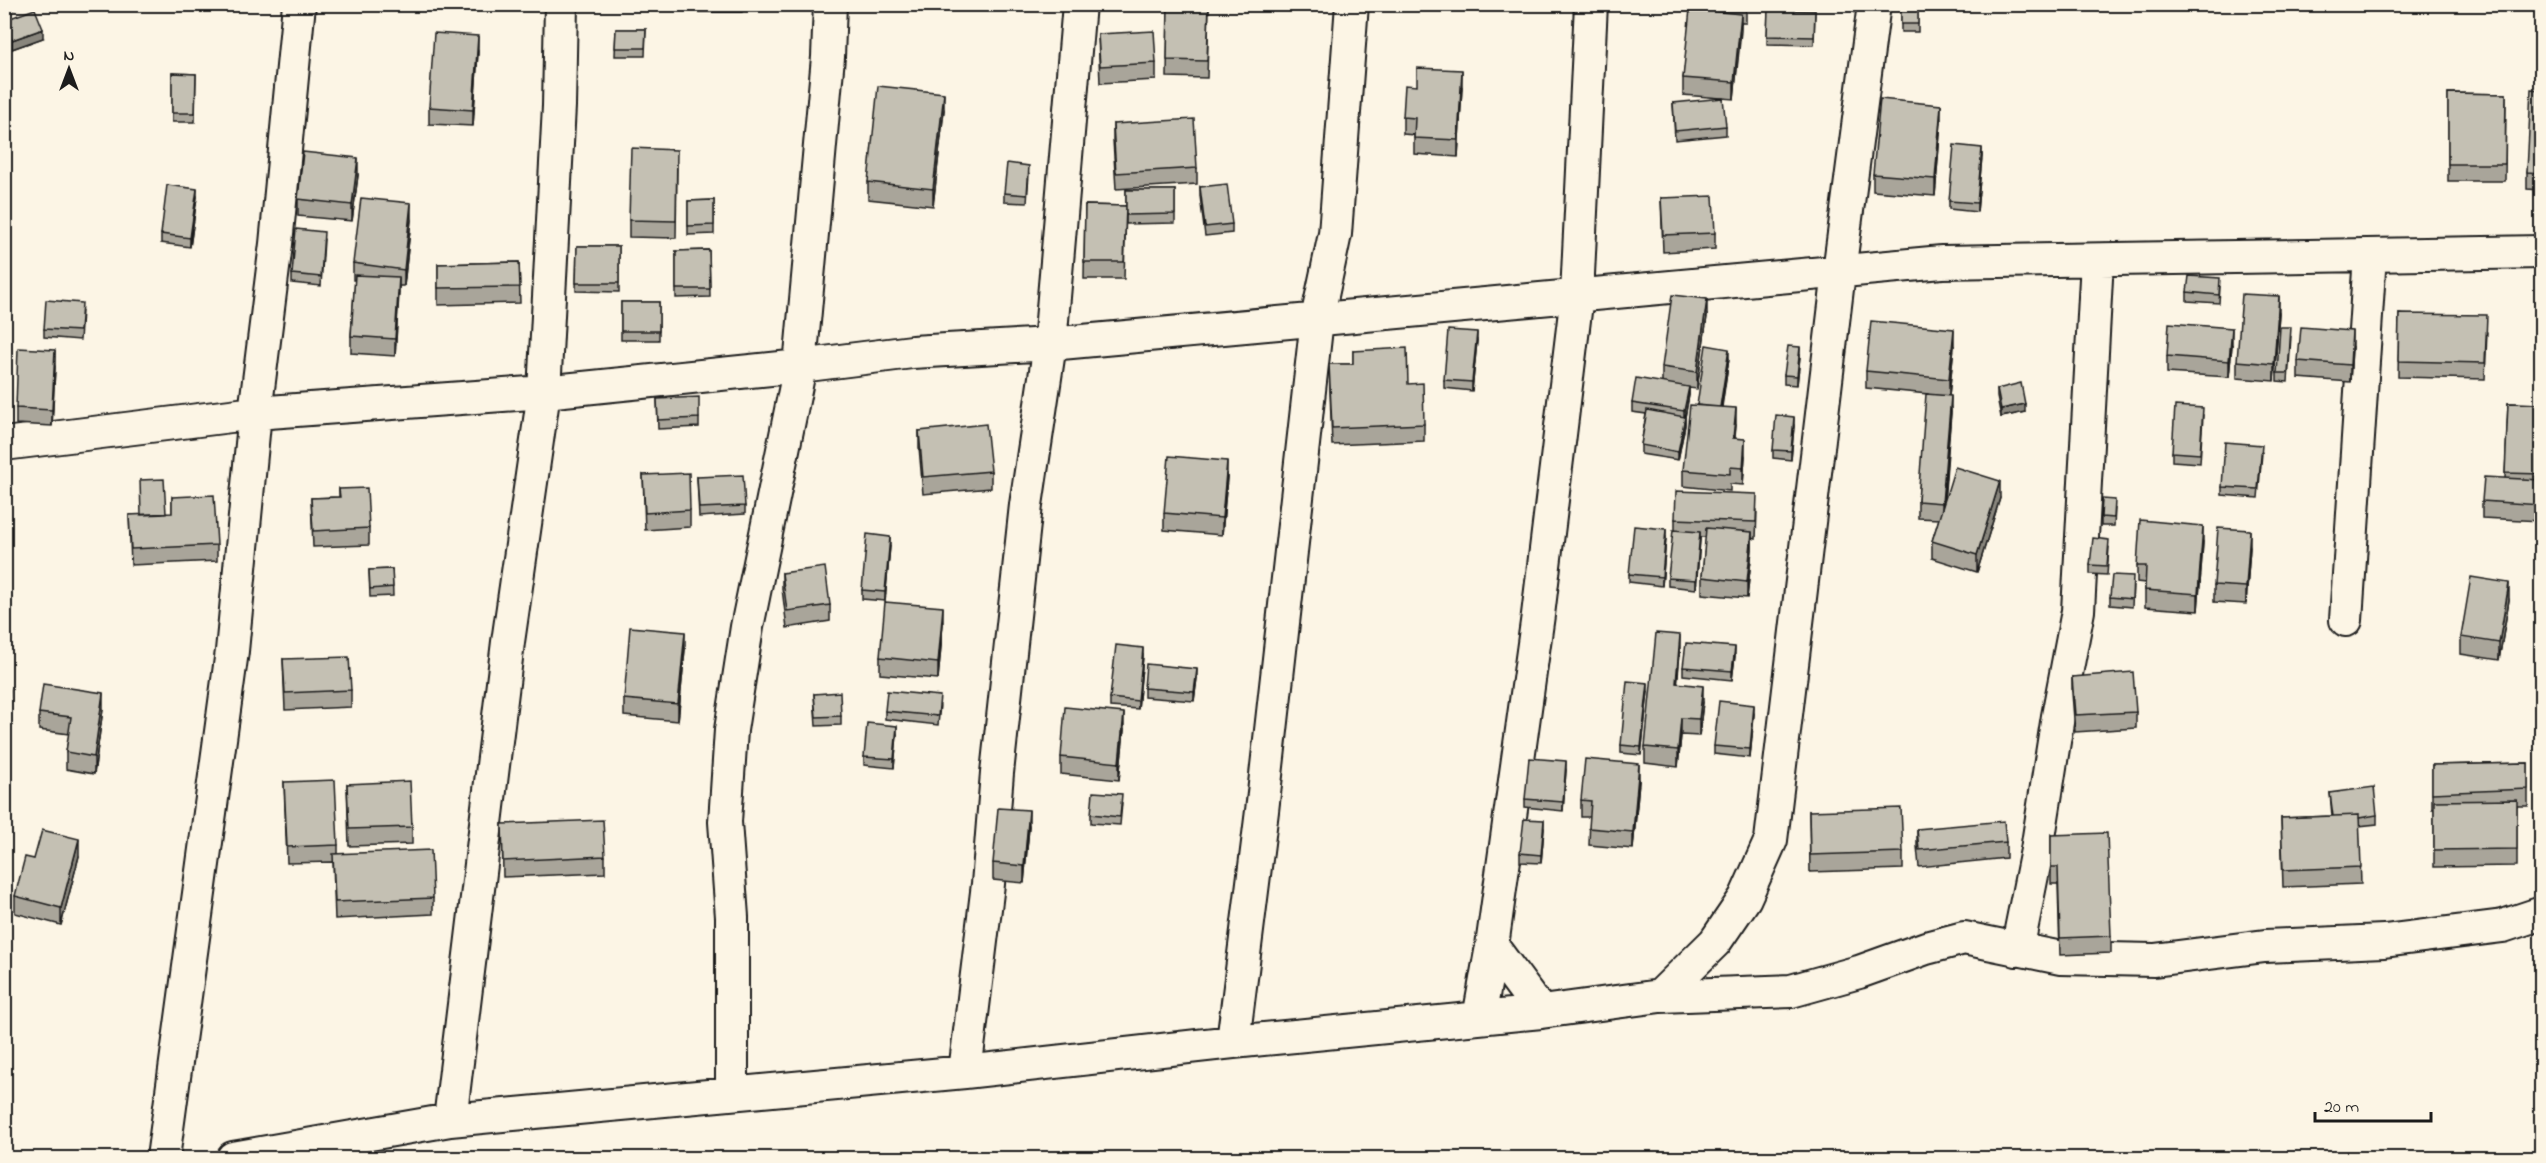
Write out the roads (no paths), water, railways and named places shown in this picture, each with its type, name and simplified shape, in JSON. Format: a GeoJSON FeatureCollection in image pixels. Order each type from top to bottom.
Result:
{"type":"FeatureCollection","features":[{"type":"Feature","properties":{"kind":"street"},"geometry":{"type":"LineString","coordinates":[[163,1158],[232,651],[255,413],[276,244],[299,4]]}},
{"type":"Feature","properties":{"kind":"street"},"geometry":{"type":"LineString","coordinates":[[450,1120],[507,653],[544,392],[559,106],[561,4]]}},
{"type":"Feature","properties":{"kind":"street"},"geometry":{"type":"LineString","coordinates":[[732,1092],[732,917],[725,822],[731,730],[747,627],[800,366],[828,57],[830,4]]}},
{"type":"Feature","properties":{"kind":"street"},"geometry":{"type":"LineString","coordinates":[[965,1072],[988,884],[997,773],[1026,505],[1050,344],[1079,4]]}},
{"type":"Feature","properties":{"kind":"street"},"geometry":{"type":"LineString","coordinates":[[1233,1042],[1262,811],[1317,319],[1335,234],[1352,4]]}},
{"type":"Feature","properties":{"kind":"street"},"geometry":{"type":"LineString","coordinates":[[1479,1018],[1492,946],[1538,615],[1577,295],[1591,4]]}},
{"type":"Feature","properties":{"kind":"street"},"geometry":{"type":"LineString","coordinates":[[1660,996],[1715,942],[1746,898],[1771,840],[1839,272],[1874,4]]}},
{"type":"Feature","properties":{"kind":"street"},"geometry":{"type":"LineString","coordinates":[[4,444],[255,413],[544,392],[800,366],[912,352],[1050,344],[1942,262],[2541,252]]}},
{"type":"Feature","properties":{"kind":"street"},"geometry":{"type":"LineString","coordinates":[[2346,620],[2370,255]]}},
{"type":"Feature","properties":{"kind":"street"},"geometry":{"type":"LineString","coordinates":[[2017,950],[2037,850],[2058,716],[2078,611],[2097,260]]}},
{"type":"Feature","properties":{"kind":"street"},"geometry":{"type":"LineString","coordinates":[[233,1158],[450,1120],[965,1072],[1233,1042],[1541,1012],[1660,996],[1791,991],[1964,938],[2061,958],[2154,960],[2265,946],[2384,941],[2503,926],[2541,913]]}},
{"type":"Feature","properties":{"kind":"street"},"geometry":{"type":"LineString","coordinates":[[1492,946],[1541,1012]]}}]}
